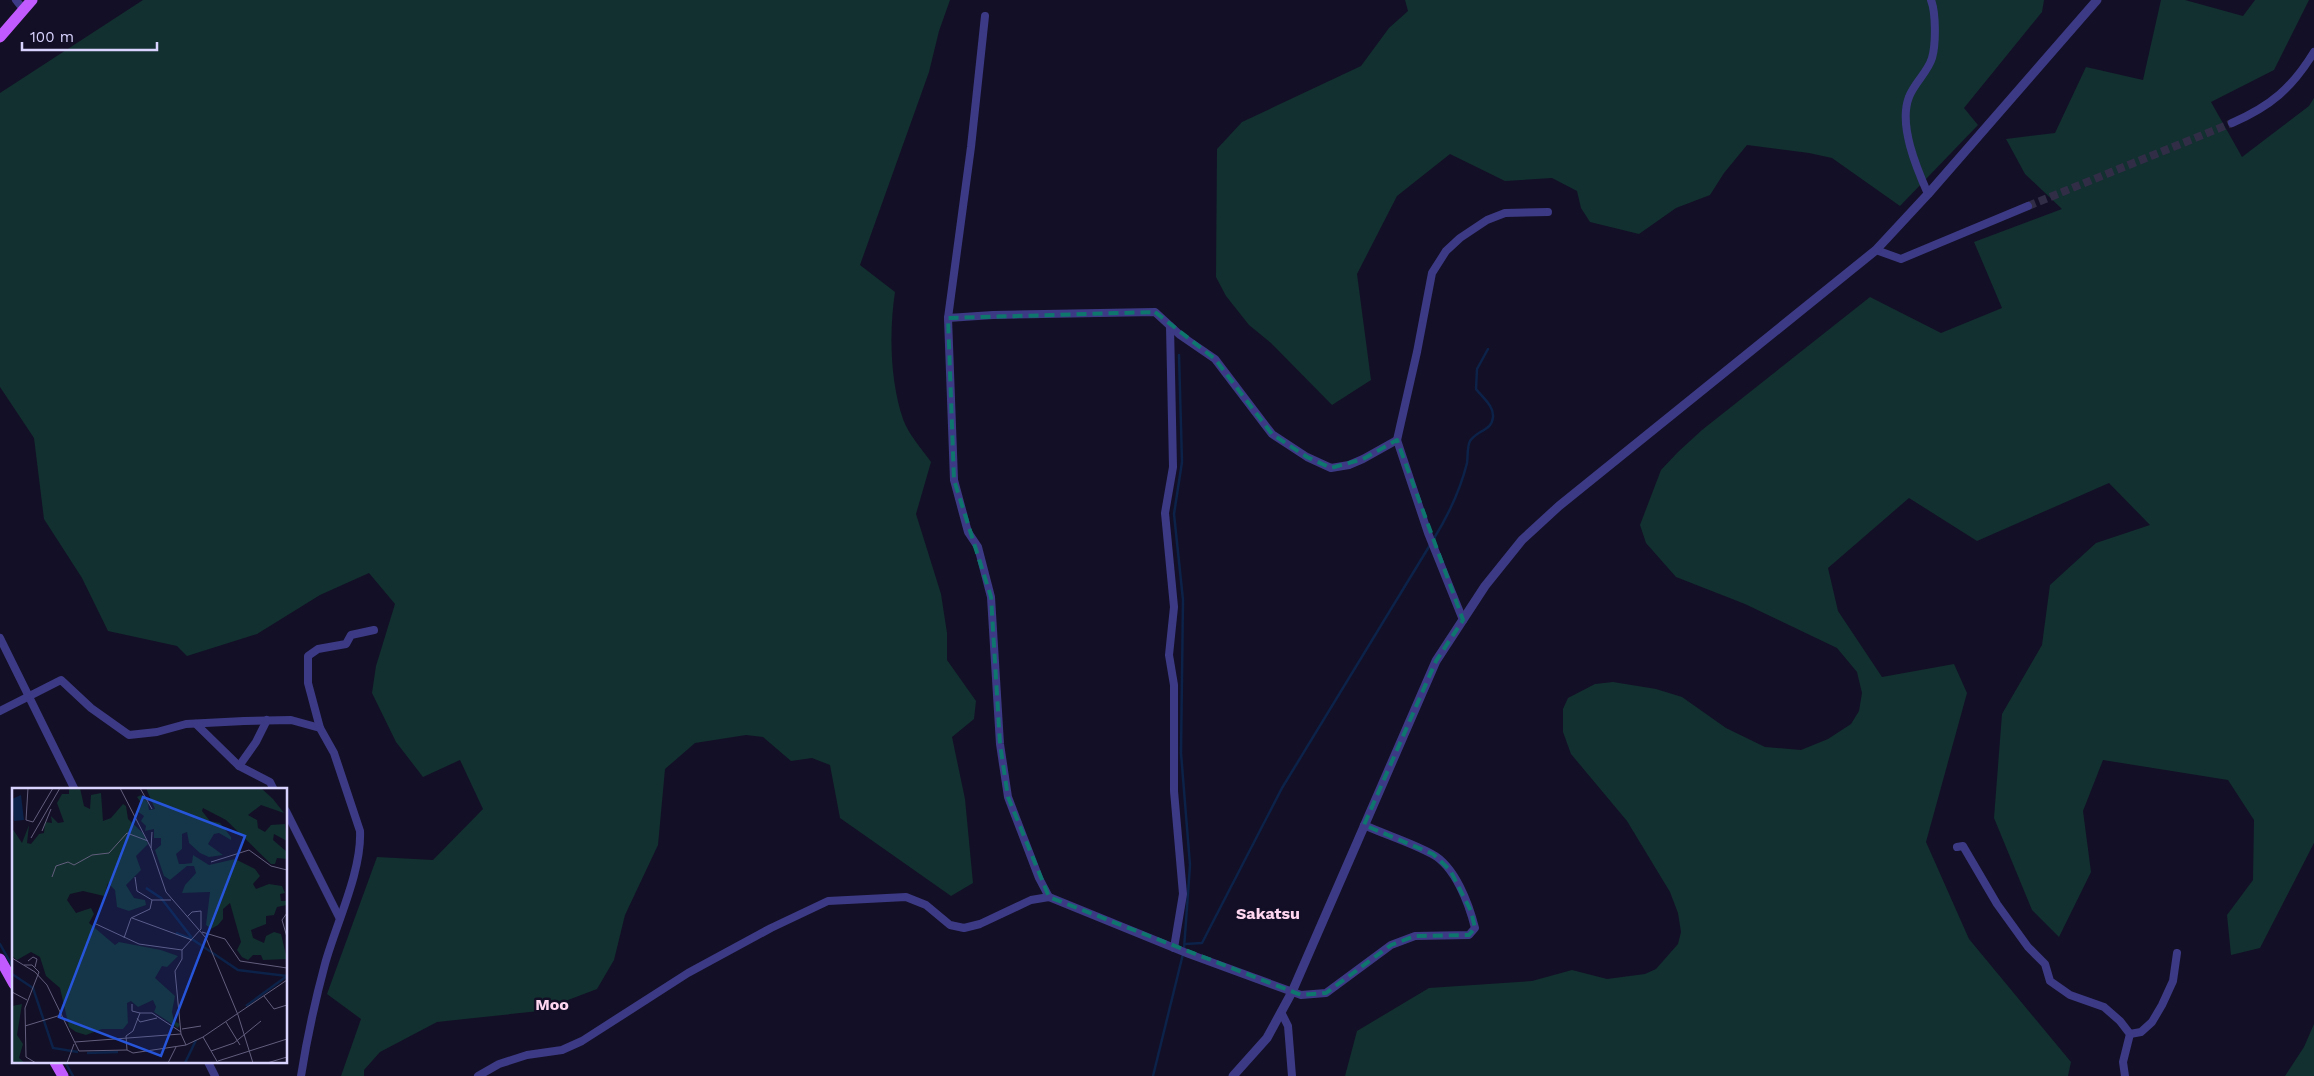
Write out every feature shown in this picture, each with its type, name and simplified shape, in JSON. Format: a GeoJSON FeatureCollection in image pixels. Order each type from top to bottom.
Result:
{"type":"FeatureCollection","features":[{"type":"Feature","properties":{"kind":"main road"},"geometry":{"type":"LineString","coordinates":[[0,37],[32,0]]}},
{"type":"Feature","properties":{"kind":"main road"},"geometry":{"type":"LineString","coordinates":[[0,959],[12,980]]}},
{"type":"Feature","properties":{"kind":"main road"},"geometry":{"type":"LineString","coordinates":[[57,1064],[63,1076]]}},
{"type":"Feature","properties":{"kind":"street"},"geometry":{"type":"LineString","coordinates":[[16,0],[24,10]]}},
{"type":"Feature","properties":{"kind":"street"},"geometry":{"type":"LineString","coordinates":[[1928,194],[1910,148],[1906,117],[1908,98],[1932,58],[1934,24],[1931,0]]}},
{"type":"Feature","properties":{"kind":"street"},"geometry":{"type":"LineString","coordinates":[[1234,1076],[1267,1038],[1292,992],[1436,660],[1485,586],[1522,540],[1559,506],[1876,250],[1928,194],[2097,0]]}},
{"type":"Feature","properties":{"kind":"street"},"geometry":{"type":"LineString","coordinates":[[985,16],[971,147],[948,318],[954,480],[968,532],[978,547],[991,596],[1000,744],[1008,796],[1039,878],[1049,898]]}},
{"type":"Feature","properties":{"kind":"street"},"geometry":{"type":"LineString","coordinates":[[2232,123],[2253,114],[2277,99],[2301,73],[2314,52]]}},
{"type":"Feature","properties":{"kind":"street"},"geometry":{"type":"LineString","coordinates":[[1876,250],[1901,258],[2028,206]]}},
{"type":"Feature","properties":{"kind":"street"},"geometry":{"type":"LineString","coordinates":[[1463,620],[1428,533],[1397,440],[1417,352],[1432,273],[1446,251],[1460,238],[1487,220],[1505,212],[1548,212]]}},
{"type":"Feature","properties":{"kind":"street"},"geometry":{"type":"LineString","coordinates":[[948,318],[992,315],[1155,312],[1170,326],[1214,359],[1272,434],[1307,458],[1331,468],[1349,465],[1397,440]]}},
{"type":"Feature","properties":{"kind":"street"},"geometry":{"type":"LineString","coordinates":[[1170,326],[1173,467],[1165,512],[1174,607],[1169,655],[1174,685],[1174,791],[1183,894],[1176,949]]}},
{"type":"Feature","properties":{"kind":"street"},"geometry":{"type":"LineString","coordinates":[[301,1076],[306,1044],[325,964],[357,860],[360,831],[334,753],[320,728],[308,684],[308,656],[318,649],[346,644],[351,635],[374,630]]}},
{"type":"Feature","properties":{"kind":"street"},"geometry":{"type":"LineString","coordinates":[[0,638],[74,788]]}},
{"type":"Feature","properties":{"kind":"street"},"geometry":{"type":"LineString","coordinates":[[0,711],[61,680],[91,708],[129,735],[157,732],[186,724],[268,720],[291,720],[320,728]]}},
{"type":"Feature","properties":{"kind":"street"},"geometry":{"type":"LineString","coordinates":[[238,766],[256,742],[268,720]]}},
{"type":"Feature","properties":{"kind":"street"},"geometry":{"type":"LineString","coordinates":[[196,724],[238,766],[270,782],[273,788]]}},
{"type":"Feature","properties":{"kind":"street"},"geometry":{"type":"LineString","coordinates":[[288,815],[339,917]]}},
{"type":"Feature","properties":{"kind":"street"},"geometry":{"type":"LineString","coordinates":[[478,1076],[499,1064],[527,1055],[562,1050],[582,1042],[688,973],[771,928],[828,901],[906,897],[926,905],[950,924],[964,928],[980,924],[1031,900],[1049,898],[1176,949],[1301,995],[1326,993],[1391,945],[1415,936],[1468,935],[1475,928],[1471,911],[1450,870],[1433,854],[1364,825]]}},
{"type":"Feature","properties":{"kind":"street"},"geometry":{"type":"LineString","coordinates":[[1957,847],[1963,846],[1997,904],[2028,947],[2045,964],[2050,981],[2070,995],[2104,1007],[2120,1020],[2130,1034],[2124,1062],[2126,1076]]}},
{"type":"Feature","properties":{"kind":"street"},"geometry":{"type":"LineString","coordinates":[[2130,1034],[2141,1032],[2152,1022],[2162,1005],[2173,981],[2177,953]]}},
{"type":"Feature","properties":{"kind":"street"},"geometry":{"type":"LineString","coordinates":[[1281,1012],[1288,1026],[1292,1076]]}},
{"type":"Feature","properties":{"kind":"street"},"geometry":{"type":"LineString","coordinates":[[209,1064],[215,1076]]}},
{"type":"Feature","properties":{"kind":"highlighted area"},"geometry":{"type":"Polygon","coordinates":[[[1155,312],[1215,359],[1272,434],[1307,457],[1331,468],[1363,459],[1397,440],[1463,620],[1436,661],[1364,825],[1433,854],[1450,870],[1471,911],[1475,928],[1469,935],[1415,936],[1391,945],[1326,993],[1301,995],[1049,897],[1008,797],[1000,744],[991,597],[954,480],[948,318],[1155,312]]]}},
{"type":"Feature","properties":{"kind":"green space"},"geometry":{"type":"Polygon","coordinates":[[[143,0],[950,0],[939,31],[929,72],[860,265],[895,292],[891,339],[895,389],[908,430],[931,462],[916,514],[941,594],[947,633],[947,660],[976,701],[974,719],[952,737],[965,799],[973,883],[951,896],[840,818],[830,765],[812,758],[791,761],[763,737],[746,735],[695,743],[665,769],[658,845],[625,915],[614,960],[597,989],[539,1011],[437,1022],[380,1052],[364,1070],[364,1076],[341,1076],[361,1019],[327,994],[377,857],[433,860],[483,809],[460,760],[423,777],[396,742],[372,693],[376,666],[395,604],[369,573],[320,595],[257,634],[187,656],[177,646],[108,631],[82,578],[44,519],[34,438],[0,387],[0,93],[143,0]]]}},
{"type":"Feature","properties":{"kind":"green space"},"geometry":{"type":"Polygon","coordinates":[[[1405,0],[2044,0],[2042,12],[1964,108],[1978,125],[1900,206],[1832,158],[1747,145],[1724,173],[1710,195],[1676,208],[1639,234],[1590,222],[1581,208],[1577,191],[1552,178],[1505,181],[1450,154],[1397,196],[1357,274],[1371,380],[1332,405],[1271,343],[1249,325],[1226,296],[1216,277],[1217,149],[1242,122],[1361,66],[1389,28],[1408,11],[1405,0]]]}},
{"type":"Feature","properties":{"kind":"green space"},"geometry":{"type":"Polygon","coordinates":[[[2161,0],[2185,0],[2243,16],[2255,0],[2309,0],[2274,70],[2211,102],[2242,157],[2309,106],[2314,98],[2314,843],[2260,948],[2231,955],[2227,915],[2253,880],[2254,820],[2228,780],[2103,760],[2083,811],[2091,872],[2059,937],[2032,910],[1994,818],[2002,714],[2042,645],[2050,585],[2096,543],[2150,525],[2109,483],[1977,541],[1909,498],[1828,568],[1838,611],[1882,677],[1954,664],[1967,693],[1926,842],[1969,939],[2071,1062],[2068,1076],[1345,1076],[1357,1031],[1429,988],[1532,981],[1572,970],[1607,979],[1645,974],[1656,969],[1678,944],[1681,932],[1678,913],[1670,892],[1627,821],[1571,754],[1563,732],[1563,709],[1568,698],[1595,684],[1613,682],[1656,689],[1682,697],[1726,728],[1765,747],[1801,750],[1828,739],[1851,724],[1859,711],[1862,693],[1857,672],[1837,648],[1745,604],[1676,577],[1646,543],[1640,525],[1661,470],[1702,430],[1870,297],[1941,333],[2002,308],[1974,242],[2062,209],[2025,174],[2006,139],[2055,133],[2086,67],[2143,80],[2161,0]]]}},
{"type":"Feature","properties":{"kind":"green space"},"geometry":{"type":"Polygon","coordinates":[[[2314,1024],[2314,1076],[2285,1076],[2304,1047],[2314,1024]]]}},
{"type":"Feature","properties":{"kind":"waterway"},"geometry":{"type":"LineString","coordinates":[[1433,540],[1449,512],[1461,483],[1467,463],[1470,441],[1492,422],[1492,409],[1476,389],[1477,369],[1488,349]]}},
{"type":"Feature","properties":{"kind":"waterway"},"geometry":{"type":"LineString","coordinates":[[1179,355],[1182,462],[1174,514],[1183,600],[1181,753],[1190,865],[1184,949]]}},
{"type":"Feature","properties":{"kind":"waterway"},"geometry":{"type":"LineString","coordinates":[[1185,944],[1202,943],[1282,788],[1430,545]]}},
{"type":"Feature","properties":{"kind":"waterway"},"geometry":{"type":"LineString","coordinates":[[0,944],[12,965]]}},
{"type":"Feature","properties":{"kind":"waterway"},"geometry":{"type":"LineString","coordinates":[[1153,1076],[1183,954]]}},
{"type":"Feature","properties":{"kind":"waterway"},"geometry":{"type":"LineString","coordinates":[[66,1064],[73,1076]]}},
{"type":"Feature","properties":{"kind":"tunnel"},"geometry":{"type":"LineString","coordinates":[[2028,206],[2232,123]]}},
{"type":"Feature","properties":{"kind":"district","name":"Sakatsu"},"geometry":{"type":"Point","coordinates":[1268,913]}},
{"type":"Feature","properties":{"kind":"district","name":"Moo"},"geometry":{"type":"Point","coordinates":[552,1004]}}]}
